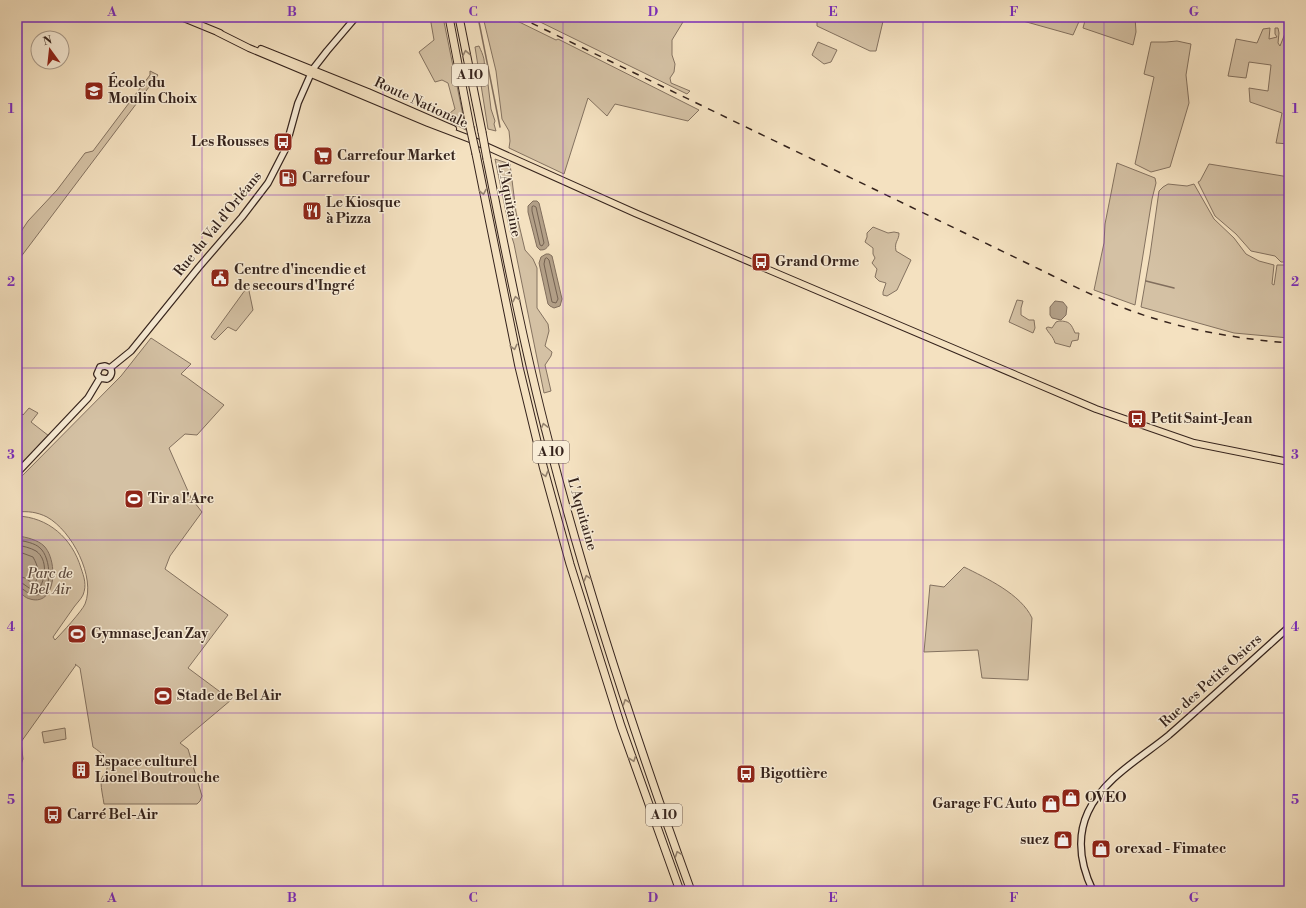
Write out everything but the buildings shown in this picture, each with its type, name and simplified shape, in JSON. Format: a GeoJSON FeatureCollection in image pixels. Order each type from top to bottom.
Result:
{"type":"FeatureCollection","features":[{"type":"Feature","properties":{"kind":"highway","name":"L'Aquitaine"},"geometry":{"type":"LineString","coordinates":[[449,17],[515,352],[543,466],[570,564],[619,720],[680,891]]}},
{"type":"Feature","properties":{"kind":"highway","name":"L'Aquitaine"},"geometry":{"type":"LineString","coordinates":[[459,17],[521,326],[541,414],[559,482],[591,594],[622,691],[692,891]]}},
{"type":"Feature","properties":{"kind":"main road","name":"Route Nationale"},"geometry":{"type":"LineString","coordinates":[[181,17],[420,114],[447,126],[470,139],[635,213],[1096,409],[1194,443],[1289,462]]}},
{"type":"Feature","properties":{"kind":"street","name":"Rue du Val d'Orléans"},"geometry":{"type":"LineString","coordinates":[[110,368],[131,351],[199,266],[242,217],[268,183],[285,150],[298,103],[312,71],[356,17]]}},
{"type":"Feature","properties":{"kind":"street","name":"Rue du Val d'Orléans"},"geometry":{"type":"LineString","coordinates":[[100,378],[97,372],[100,367],[105,366],[110,368]]}},
{"type":"Feature","properties":{"kind":"street","name":"Rue du Val d'Orléans"},"geometry":{"type":"LineString","coordinates":[[100,378],[107,379],[110,376],[110,368]]}},
{"type":"Feature","properties":{"kind":"street","name":"Rue du Val d'Orléans"},"geometry":{"type":"LineString","coordinates":[[17,473],[88,398],[100,378]]}},
{"type":"Feature","properties":{"kind":"street","name":"Rue des Petits Osiers"},"geometry":{"type":"LineString","coordinates":[[1093,891],[1087,878],[1081,853],[1082,832],[1088,812],[1097,797],[1110,782],[1168,736],[1289,627]]}},
{"type":"Feature","properties":{"kind":"green space"},"geometry":{"type":"Polygon","coordinates":[[[430,17],[443,17],[466,130],[450,122],[450,113],[455,109],[448,83],[442,80],[435,82],[419,52],[434,40],[430,17]]]}},
{"type":"Feature","properties":{"kind":"green space"},"geometry":{"type":"Polygon","coordinates":[[[483,17],[509,17],[556,40],[558,39],[699,110],[688,121],[615,104],[607,116],[588,98],[564,174],[509,148],[509,131],[502,119],[496,71],[483,17]]]}},
{"type":"Feature","properties":{"kind":"green space"},"geometry":{"type":"Polygon","coordinates":[[[530,17],[686,17],[672,40],[672,55],[675,64],[674,72],[670,78],[671,83],[690,91],[687,94],[530,17]]]}},
{"type":"Feature","properties":{"kind":"green space"},"geometry":{"type":"Polygon","coordinates":[[[818,17],[884,17],[876,51],[870,51],[817,26],[818,17]]]}},
{"type":"Feature","properties":{"kind":"green space"},"geometry":{"type":"Polygon","coordinates":[[[1025,17],[1081,17],[1073,35],[1023,21],[1025,17]]]}},
{"type":"Feature","properties":{"kind":"green space"},"geometry":{"type":"Polygon","coordinates":[[[1086,17],[1135,17],[1136,32],[1133,45],[1083,28],[1086,17]]]}},
{"type":"Feature","properties":{"kind":"green space"},"geometry":{"type":"Polygon","coordinates":[[[1270,28],[1269,39],[1277,37],[1275,34],[1275,28],[1278,28],[1278,43],[1280,46],[1286,31],[1289,29],[1289,144],[1276,143],[1282,113],[1250,102],[1249,88],[1268,91],[1271,65],[1249,62],[1246,78],[1228,76],[1236,39],[1257,43],[1263,29],[1270,28]]]}},
{"type":"Feature","properties":{"kind":"green space"},"geometry":{"type":"Polygon","coordinates":[[[1177,41],[1191,44],[1186,75],[1189,103],[1170,167],[1151,172],[1135,164],[1154,77],[1144,74],[1151,42],[1177,41]]]}},
{"type":"Feature","properties":{"kind":"green space"},"geometry":{"type":"Polygon","coordinates":[[[818,42],[837,50],[831,62],[824,64],[812,55],[818,42]]]}},
{"type":"Feature","properties":{"kind":"green space"},"geometry":{"type":"Polygon","coordinates":[[[479,46],[484,59],[482,71],[488,84],[491,109],[495,121],[494,124],[496,131],[488,129],[475,47],[479,46]]]}},
{"type":"Feature","properties":{"kind":"green space"},"geometry":{"type":"Polygon","coordinates":[[[150,71],[158,75],[17,262],[17,240],[28,221],[57,190],[85,153],[93,151],[150,75],[150,71]]]}},
{"type":"Feature","properties":{"kind":"green space"},"geometry":{"type":"Polygon","coordinates":[[[495,159],[510,164],[516,212],[525,250],[533,259],[537,268],[537,308],[548,324],[549,331],[545,346],[552,352],[545,365],[551,391],[544,393],[514,244],[495,159]]]}},
{"type":"Feature","properties":{"kind":"green space"},"geometry":{"type":"Polygon","coordinates":[[[1117,163],[1155,178],[1156,183],[1152,199],[1135,305],[1094,290],[1104,243],[1105,224],[1117,163]]]}},
{"type":"Feature","properties":{"kind":"green space"},"geometry":{"type":"Polygon","coordinates":[[[1209,164],[1289,177],[1289,262],[1281,262],[1275,256],[1251,251],[1236,234],[1215,216],[1198,182],[1209,164]]]}},
{"type":"Feature","properties":{"kind":"green space"},"geometry":{"type":"Polygon","coordinates":[[[1168,184],[1187,186],[1194,184],[1214,219],[1234,238],[1246,254],[1259,261],[1274,265],[1272,284],[1274,285],[1277,265],[1289,265],[1289,338],[1234,333],[1141,307],[1159,191],[1168,184]]]}},
{"type":"Feature","properties":{"kind":"green space"},"geometry":{"type":"Polygon","coordinates":[[[873,227],[888,233],[899,233],[896,251],[911,260],[897,290],[887,296],[883,295],[886,283],[879,281],[875,277],[877,269],[872,263],[875,258],[873,248],[865,242],[867,233],[873,227]]]}},
{"type":"Feature","properties":{"kind":"green space"},"geometry":{"type":"Polygon","coordinates":[[[248,286],[253,310],[236,331],[228,327],[215,340],[211,337],[248,286]]]}},
{"type":"Feature","properties":{"kind":"green space"},"geometry":{"type":"Polygon","coordinates":[[[1017,300],[1023,301],[1021,315],[1029,320],[1034,320],[1035,328],[1033,333],[1009,322],[1017,300]]]}},
{"type":"Feature","properties":{"kind":"green space"},"geometry":{"type":"Polygon","coordinates":[[[1056,322],[1068,322],[1075,333],[1079,333],[1078,340],[1072,341],[1070,347],[1055,343],[1046,328],[1052,328],[1056,322]]]}},
{"type":"Feature","properties":{"kind":"green space","name":"Parc de Bel Air"},"geometry":{"type":"Polygon","coordinates":[[[151,338],[191,364],[181,374],[224,405],[197,435],[185,434],[169,448],[191,498],[202,512],[170,556],[165,569],[228,615],[188,668],[231,700],[180,743],[188,749],[202,796],[197,804],[104,804],[101,782],[107,769],[107,761],[100,752],[93,747],[80,668],[75,664],[76,665],[21,742],[23,759],[17,775],[17,516],[39,520],[57,531],[72,547],[85,581],[83,595],[53,637],[55,640],[83,607],[88,593],[87,581],[80,556],[65,533],[56,524],[43,515],[32,512],[17,512],[17,481],[121,376],[151,338]]]}},
{"type":"Feature","properties":{"kind":"green space"},"geometry":{"type":"Polygon","coordinates":[[[29,408],[38,413],[31,422],[49,436],[17,470],[17,410],[23,415],[29,408]]]}},
{"type":"Feature","properties":{"kind":"green space"},"geometry":{"type":"Polygon","coordinates":[[[964,567],[1011,594],[1027,609],[1032,618],[1028,680],[982,678],[978,650],[924,652],[930,585],[944,587],[964,567]]]}},
{"type":"Feature","properties":{"kind":"green space"},"geometry":{"type":"Polygon","coordinates":[[[65,728],[66,739],[44,743],[42,732],[65,728]]]}},
{"type":"Feature","properties":{"kind":"water"},"geometry":{"type":"Polygon","coordinates":[[[533,201],[537,201],[539,203],[549,245],[543,250],[540,250],[537,247],[528,212],[528,206],[533,201]]]}},
{"type":"Feature","properties":{"kind":"water"},"geometry":{"type":"Polygon","coordinates":[[[546,254],[552,256],[562,299],[560,306],[554,308],[548,304],[539,263],[541,257],[546,254]]]}},
{"type":"Feature","properties":{"kind":"water"},"geometry":{"type":"Polygon","coordinates":[[[1055,301],[1063,302],[1067,307],[1066,315],[1061,320],[1052,318],[1050,315],[1050,307],[1055,301]]]}},
{"type":"Feature","properties":{"kind":"water"},"geometry":{"type":"Polygon","coordinates":[[[18,536],[39,542],[49,553],[52,561],[53,571],[50,589],[46,596],[39,600],[25,597],[17,590],[18,536]]]}},
{"type":"Feature","properties":{"kind":"waterway"},"geometry":{"type":"LineString","coordinates":[[478,17],[500,127]]}},
{"type":"Feature","properties":{"kind":"waterway"},"geometry":{"type":"LineString","coordinates":[[1146,281],[1174,288]]}},
{"type":"Feature","properties":{"kind":"railway"},"geometry":{"type":"LineString","coordinates":[[519,17],[1105,300],[1135,312],[1178,325],[1222,335],[1289,343]]}},
{"type":"Feature","properties":{"kind":"place","name":"École du Moulin Choix"},"geometry":{"type":"Point","coordinates":[94,91]}},
{"type":"Feature","properties":{"kind":"place","name":"Les Rousses"},"geometry":{"type":"Point","coordinates":[283,142]}},
{"type":"Feature","properties":{"kind":"place","name":"Carrefour Market"},"geometry":{"type":"Point","coordinates":[323,156]}},
{"type":"Feature","properties":{"kind":"place","name":"Carrefour"},"geometry":{"type":"Point","coordinates":[288,178]}},
{"type":"Feature","properties":{"kind":"place","name":"Le Kiosque à Pizza"},"geometry":{"type":"Point","coordinates":[312,211]}},
{"type":"Feature","properties":{"kind":"place","name":"Grand Orme"},"geometry":{"type":"Point","coordinates":[761,262]}},
{"type":"Feature","properties":{"kind":"place","name":"Centre d'incendie et de secours d'Ingré"},"geometry":{"type":"Point","coordinates":[220,278]}},
{"type":"Feature","properties":{"kind":"place","name":"Petit Saint-Jean"},"geometry":{"type":"Point","coordinates":[1137,419]}},
{"type":"Feature","properties":{"kind":"place","name":"Tir a l'Arc"},"geometry":{"type":"Point","coordinates":[134,499]}},
{"type":"Feature","properties":{"kind":"place","name":"Gymnase Jean Zay"},"geometry":{"type":"Point","coordinates":[77,634]}},
{"type":"Feature","properties":{"kind":"place","name":"Stade de Bel Air"},"geometry":{"type":"Point","coordinates":[163,696]}},
{"type":"Feature","properties":{"kind":"place","name":"Espace culturel Lionel Boutrouche"},"geometry":{"type":"Point","coordinates":[81,770]}},
{"type":"Feature","properties":{"kind":"place","name":"Bigottière"},"geometry":{"type":"Point","coordinates":[746,774]}},
{"type":"Feature","properties":{"kind":"place","name":"OVEO"},"geometry":{"type":"Point","coordinates":[1071,798]}},
{"type":"Feature","properties":{"kind":"place","name":"Garage FC Auto"},"geometry":{"type":"Point","coordinates":[1051,804]}},
{"type":"Feature","properties":{"kind":"place","name":"Carré Bel-Air"},"geometry":{"type":"Point","coordinates":[53,815]}},
{"type":"Feature","properties":{"kind":"place","name":"suez"},"geometry":{"type":"Point","coordinates":[1063,840]}},
{"type":"Feature","properties":{"kind":"place","name":"orexad - Fimatec"},"geometry":{"type":"Point","coordinates":[1101,849]}}]}
